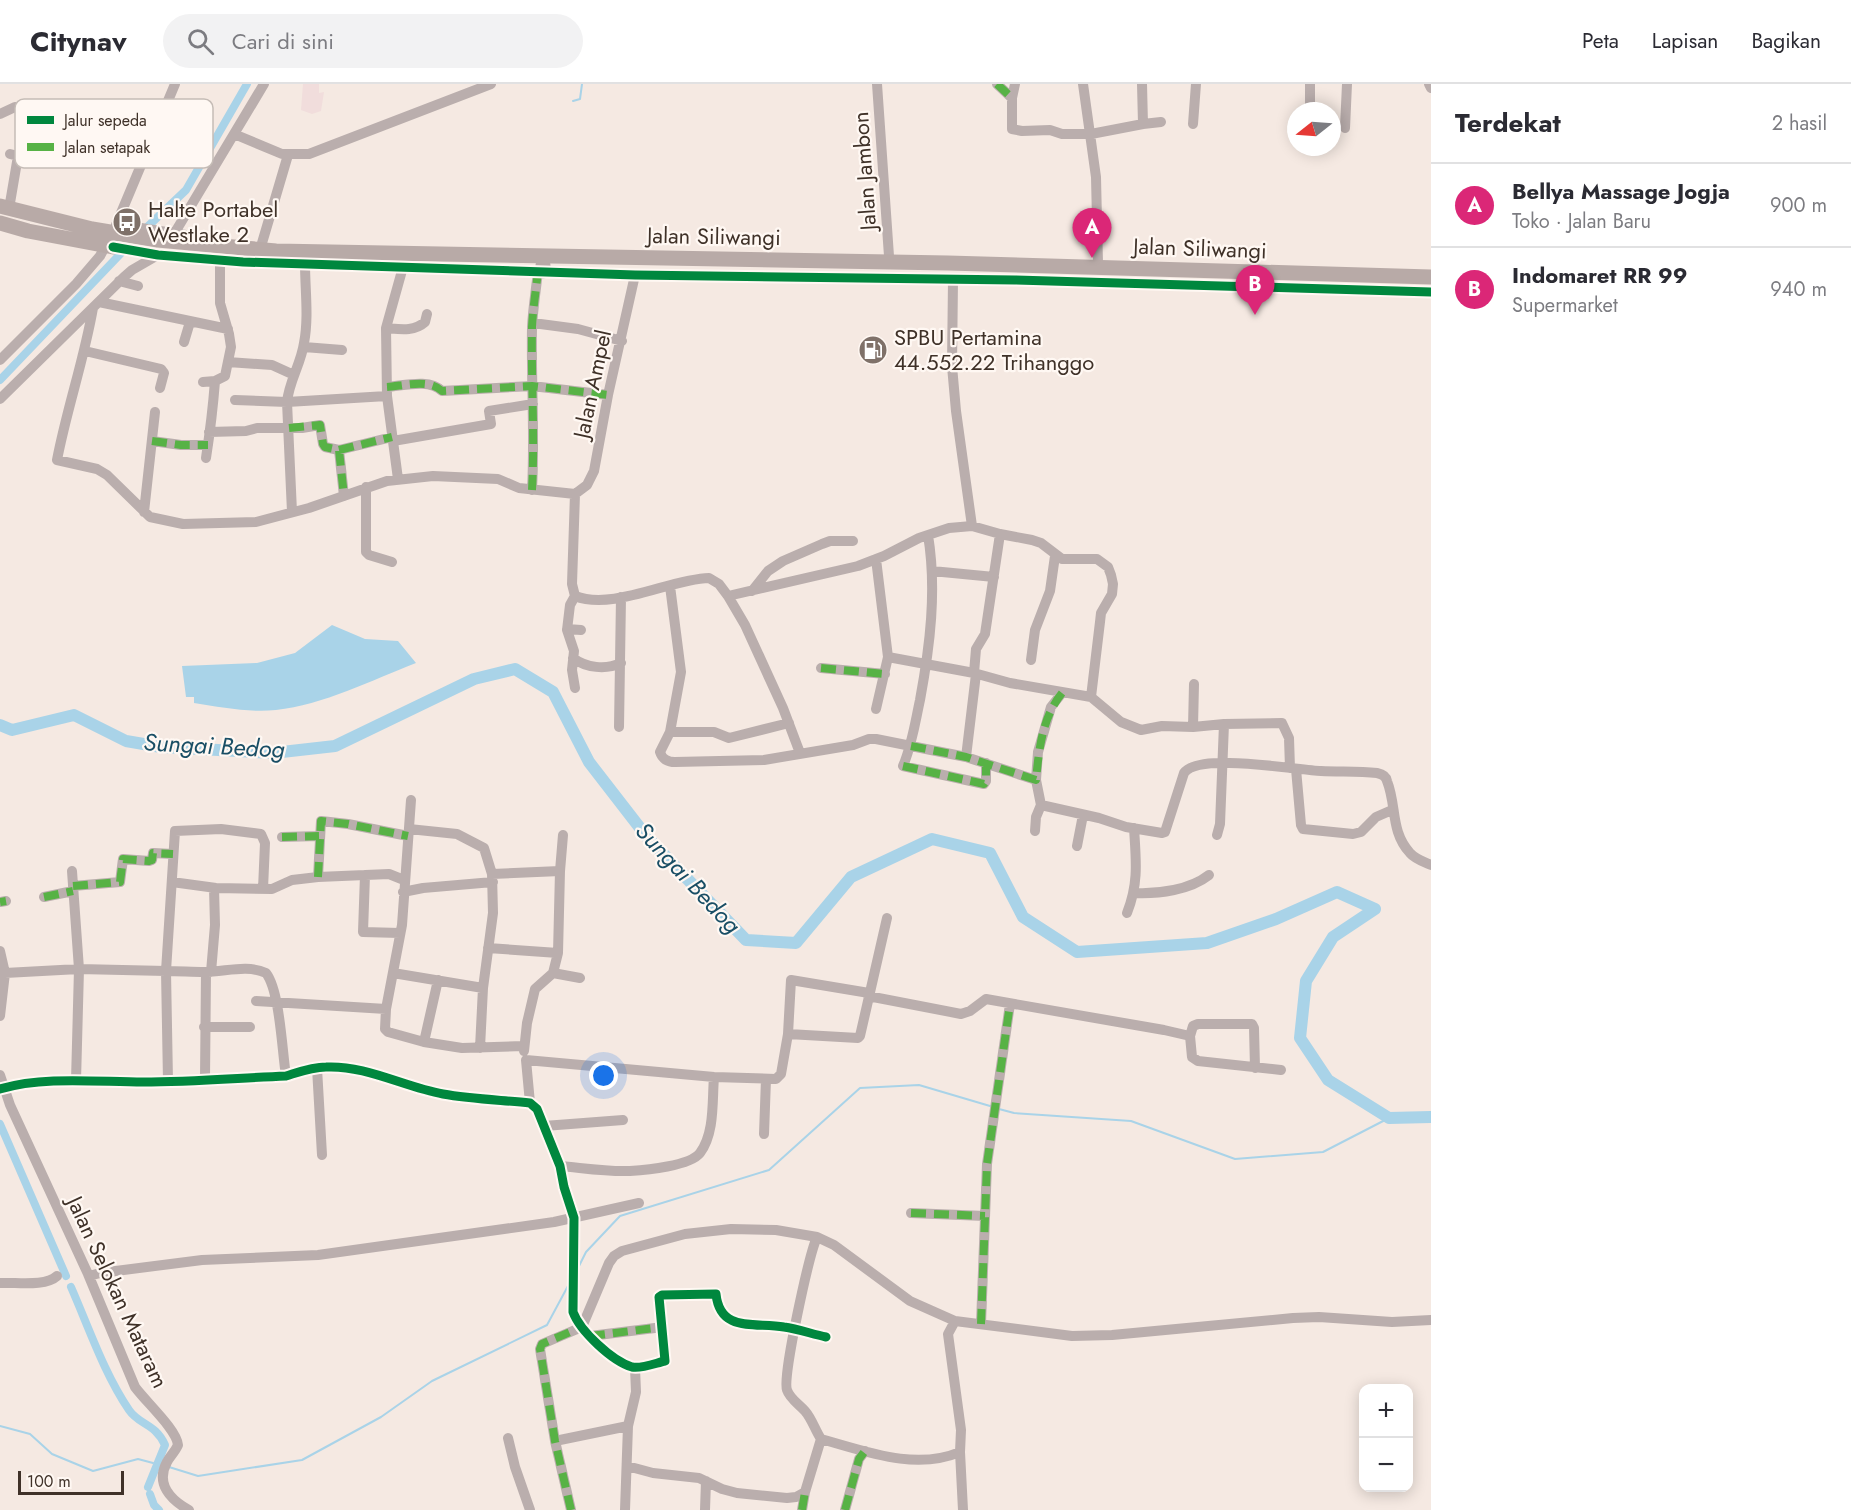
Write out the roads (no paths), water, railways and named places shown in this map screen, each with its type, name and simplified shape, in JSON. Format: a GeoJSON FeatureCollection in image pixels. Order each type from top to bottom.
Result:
{"type":"FeatureCollection","features":[{"type":"Feature","properties":{"kind":"highway"},"geometry":{"type":"LineString","coordinates":[[3,203],[119,225]]}},
{"type":"Feature","properties":{"kind":"highway","name":"Jalan Siliwangi"},"geometry":{"type":"LineString","coordinates":[[3,203],[91,233]]}},
{"type":"Feature","properties":{"kind":"highway","name":"Jalan Siliwangi"},"geometry":{"type":"LineString","coordinates":[[0,216],[206,254],[447,257],[541,269],[1015,277],[1333,286],[1431,286]]}},
{"type":"Feature","properties":{"kind":"highway"},"geometry":{"type":"LineString","coordinates":[[0,223],[28,231],[109,246]]}},
{"type":"Feature","properties":{"kind":"highway","name":"Jalan Siliwangi"},"geometry":{"type":"LineString","coordinates":[[466,258],[498,252],[557,253],[1431,277]]}},
{"type":"Feature","properties":{"kind":"street"},"geometry":{"type":"LineString","coordinates":[[169,99],[175,84]]}},
{"type":"Feature","properties":{"kind":"street"},"geometry":{"type":"LineString","coordinates":[[213,164],[264,84]]}},
{"type":"Feature","properties":{"kind":"street"},"geometry":{"type":"LineString","coordinates":[[234,134],[288,155],[309,154],[491,84]]}},
{"type":"Feature","properties":{"kind":"street","name":"Jalan Jambon"},"geometry":{"type":"LineString","coordinates":[[877,84],[889,256]]}},
{"type":"Feature","properties":{"kind":"street"},"geometry":{"type":"LineString","coordinates":[[997,84],[1012,98]]}},
{"type":"Feature","properties":{"kind":"street"},"geometry":{"type":"LineString","coordinates":[[1015,84],[1011,122],[1014,130],[1050,130],[1069,135],[1091,134],[1161,122]]}},
{"type":"Feature","properties":{"kind":"street"},"geometry":{"type":"LineString","coordinates":[[1083,84],[1097,182],[1098,263]]}},
{"type":"Feature","properties":{"kind":"street"},"geometry":{"type":"LineString","coordinates":[[1142,84],[1143,124]]}},
{"type":"Feature","properties":{"kind":"street"},"geometry":{"type":"LineString","coordinates":[[1193,124],[1196,84]]}},
{"type":"Feature","properties":{"kind":"street"},"geometry":{"type":"LineString","coordinates":[[1310,84],[1310,102]]}},
{"type":"Feature","properties":{"kind":"street"},"geometry":{"type":"LineString","coordinates":[[1344,128],[1347,84]]}},
{"type":"Feature","properties":{"kind":"street"},"geometry":{"type":"LineString","coordinates":[[1430,84],[1431,88]]}},
{"type":"Feature","properties":{"kind":"street"},"geometry":{"type":"LineString","coordinates":[[0,114],[15,107]]}},
{"type":"Feature","properties":{"kind":"street"},"geometry":{"type":"LineString","coordinates":[[10,154],[15,155]]}},
{"type":"Feature","properties":{"kind":"street"},"geometry":{"type":"LineString","coordinates":[[262,243],[288,155]]}},
{"type":"Feature","properties":{"kind":"street"},"geometry":{"type":"LineString","coordinates":[[3,203],[15,165]]}},
{"type":"Feature","properties":{"kind":"street"},"geometry":{"type":"LineString","coordinates":[[142,168],[119,225],[158,244],[220,260],[305,263],[381,256],[498,252]]}},
{"type":"Feature","properties":{"kind":"street"},"geometry":{"type":"LineString","coordinates":[[0,399],[158,244],[211,168]]}},
{"type":"Feature","properties":{"kind":"street"},"geometry":{"type":"LineString","coordinates":[[0,360],[76,284],[109,246],[262,243],[381,256],[403,267],[541,269],[635,275],[952,280],[1015,277]]}},
{"type":"Feature","properties":{"kind":"street"},"geometry":{"type":"LineString","coordinates":[[557,253],[889,256],[1431,272]]}},
{"type":"Feature","properties":{"kind":"street"},"geometry":{"type":"LineString","coordinates":[[202,382],[215,381],[225,376],[231,346],[220,303],[220,260]]}},
{"type":"Feature","properties":{"kind":"street"},"geometry":{"type":"LineString","coordinates":[[292,512],[287,402],[288,389],[304,347],[307,324],[305,263]]}},
{"type":"Feature","properties":{"kind":"street"},"geometry":{"type":"LineString","coordinates":[[398,479],[387,392],[386,328],[403,267]]}},
{"type":"Feature","properties":{"kind":"street"},"geometry":{"type":"LineString","coordinates":[[532,490],[533,323],[541,269]]}},
{"type":"Feature","properties":{"kind":"street","name":"Jalan Ampel"},"geometry":{"type":"LineString","coordinates":[[575,494],[587,485],[594,471],[608,395],[622,341],[635,275]]}},
{"type":"Feature","properties":{"kind":"street"},"geometry":{"type":"LineString","coordinates":[[952,280],[952,366],[972,526]]}},
{"type":"Feature","properties":{"kind":"street"},"geometry":{"type":"LineString","coordinates":[[119,281],[138,286]]}},
{"type":"Feature","properties":{"kind":"street"},"geometry":{"type":"LineString","coordinates":[[1333,286],[1431,292]]}},
{"type":"Feature","properties":{"kind":"street"},"geometry":{"type":"LineString","coordinates":[[96,305],[228,329]]}},
{"type":"Feature","properties":{"kind":"street"},"geometry":{"type":"LineString","coordinates":[[96,305],[57,460],[82,465],[107,475],[150,517],[183,524],[256,522],[344,496],[366,487],[398,479],[433,476],[498,480],[519,488],[575,494],[572,584],[575,596],[570,604],[567,628],[574,651],[572,670],[575,688]]}},
{"type":"Feature","properties":{"kind":"street"},"geometry":{"type":"LineString","coordinates":[[386,328],[403,330],[418,327],[425,322],[427,314]]}},
{"type":"Feature","properties":{"kind":"street"},"geometry":{"type":"LineString","coordinates":[[184,342],[190,322]]}},
{"type":"Feature","properties":{"kind":"street"},"geometry":{"type":"LineString","coordinates":[[533,323],[578,329],[622,341]]}},
{"type":"Feature","properties":{"kind":"street"},"geometry":{"type":"LineString","coordinates":[[304,347],[342,350]]}},
{"type":"Feature","properties":{"kind":"street"},"geometry":{"type":"LineString","coordinates":[[85,351],[164,370],[160,388]]}},
{"type":"Feature","properties":{"kind":"street"},"geometry":{"type":"LineString","coordinates":[[228,362],[273,365],[294,375]]}},
{"type":"Feature","properties":{"kind":"street"},"geometry":{"type":"LineString","coordinates":[[206,458],[215,381]]}},
{"type":"Feature","properties":{"kind":"street"},"geometry":{"type":"LineString","coordinates":[[235,399],[287,402],[387,392],[428,384],[437,386],[442,391],[532,386],[608,395]]}},
{"type":"Feature","properties":{"kind":"street"},"geometry":{"type":"LineString","coordinates":[[209,432],[320,425],[325,447],[339,450],[392,439],[490,424],[489,411],[533,404]]}},
{"type":"Feature","properties":{"kind":"street"},"geometry":{"type":"LineString","coordinates":[[144,512],[155,412]]}},
{"type":"Feature","properties":{"kind":"street"},"geometry":{"type":"LineString","coordinates":[[152,441],[181,445],[207,445]]}},
{"type":"Feature","properties":{"kind":"street"},"geometry":{"type":"LineString","coordinates":[[339,450],[344,496]]}},
{"type":"Feature","properties":{"kind":"street"},"geometry":{"type":"LineString","coordinates":[[366,487],[366,552],[392,562]]}},
{"type":"Feature","properties":{"kind":"street"},"geometry":{"type":"LineString","coordinates":[[728,596],[819,576],[876,559],[949,528],[972,526],[1041,543],[1062,560],[1097,559],[1107,567],[1111,575],[1112,594],[1101,614],[1091,697]]}},
{"type":"Feature","properties":{"kind":"street"},"geometry":{"type":"LineString","coordinates":[[966,757],[976,649],[985,634],[1000,534]]}},
{"type":"Feature","properties":{"kind":"street"},"geometry":{"type":"LineString","coordinates":[[928,535],[932,571],[929,653],[911,746],[903,766],[984,784],[986,763]]}},
{"type":"Feature","properties":{"kind":"street"},"geometry":{"type":"LineString","coordinates":[[752,591],[768,571],[783,561],[830,541],[853,541]]}},
{"type":"Feature","properties":{"kind":"street"},"geometry":{"type":"LineString","coordinates":[[1031,660],[1035,630],[1050,591],[1055,556]]}},
{"type":"Feature","properties":{"kind":"street"},"geometry":{"type":"LineString","coordinates":[[876,559],[888,657],[876,709]]}},
{"type":"Feature","properties":{"kind":"street"},"geometry":{"type":"LineString","coordinates":[[932,571],[994,577]]}},
{"type":"Feature","properties":{"kind":"street"},"geometry":{"type":"LineString","coordinates":[[575,596],[589,599],[621,597],[709,578],[719,584],[745,626],[789,723],[800,753]]}},
{"type":"Feature","properties":{"kind":"street"},"geometry":{"type":"LineString","coordinates":[[670,586],[681,672],[670,732],[660,752],[664,758],[675,762],[764,760],[853,745],[869,739],[966,757],[1036,780]]}},
{"type":"Feature","properties":{"kind":"street"},"geometry":{"type":"LineString","coordinates":[[619,727],[621,597]]}},
{"type":"Feature","properties":{"kind":"street"},"geometry":{"type":"LineString","coordinates":[[567,628],[581,630]]}},
{"type":"Feature","properties":{"kind":"street"},"geometry":{"type":"LineString","coordinates":[[888,657],[1010,683],[1091,697],[1120,722],[1133,729],[1141,730],[1162,726],[1282,723],[1289,738],[1303,829],[1353,834],[1361,832],[1376,817],[1392,810]]}},
{"type":"Feature","properties":{"kind":"street"},"geometry":{"type":"LineString","coordinates":[[573,658],[584,665],[591,666],[606,667],[621,663]]}},
{"type":"Feature","properties":{"kind":"street"},"geometry":{"type":"LineString","coordinates":[[821,669],[885,674]]}},
{"type":"Feature","properties":{"kind":"street"},"geometry":{"type":"LineString","coordinates":[[1193,727],[1194,684]]}},
{"type":"Feature","properties":{"kind":"street"},"geometry":{"type":"LineString","coordinates":[[1035,831],[1036,816],[1041,805],[1036,780],[1038,752],[1051,707],[1062,693]]}},
{"type":"Feature","properties":{"kind":"street"},"geometry":{"type":"LineString","coordinates":[[670,732],[714,732],[729,738],[789,723]]}},
{"type":"Feature","properties":{"kind":"street"},"geometry":{"type":"LineString","coordinates":[[1217,835],[1220,824],[1224,763],[1224,724]]}},
{"type":"Feature","properties":{"kind":"street"},"geometry":{"type":"LineString","coordinates":[[1041,805],[1159,833],[1165,832],[1188,768],[1224,763],[1268,765],[1293,769],[1357,771],[1383,775],[1387,780],[1400,839],[1412,856],[1431,865]]}},
{"type":"Feature","properties":{"kind":"street"},"geometry":{"type":"LineString","coordinates":[[411,800],[400,933],[386,1009],[385,1029],[388,1032],[424,1042],[462,1048],[523,1046]]}},
{"type":"Feature","properties":{"kind":"street"},"geometry":{"type":"LineString","coordinates":[[1077,846],[1083,815]]}},
{"type":"Feature","properties":{"kind":"street"},"geometry":{"type":"LineString","coordinates":[[318,877],[320,824],[324,820],[409,833],[457,834],[484,847],[492,878],[493,913],[483,988],[480,1048]]}},
{"type":"Feature","properties":{"kind":"street"},"geometry":{"type":"LineString","coordinates":[[1127,913],[1135,893],[1137,865],[1134,828]]}},
{"type":"Feature","properties":{"kind":"street"},"geometry":{"type":"LineString","coordinates":[[168,1081],[166,970],[174,833],[221,829],[261,834],[265,843],[263,889]]}},
{"type":"Feature","properties":{"kind":"street"},"geometry":{"type":"LineString","coordinates":[[530,1103],[523,1046],[535,989],[553,973],[558,953],[563,835]]}},
{"type":"Feature","properties":{"kind":"street"},"geometry":{"type":"LineString","coordinates":[[282,837],[319,836]]}},
{"type":"Feature","properties":{"kind":"street"},"geometry":{"type":"LineString","coordinates":[[44,897],[73,889],[120,882],[123,859],[149,861],[152,860],[153,853],[173,854]]}},
{"type":"Feature","properties":{"kind":"street"},"geometry":{"type":"LineString","coordinates":[[72,871],[79,969],[76,1081]]}},
{"type":"Feature","properties":{"kind":"street"},"geometry":{"type":"LineString","coordinates":[[403,892],[492,878],[560,871]]}},
{"type":"Feature","properties":{"kind":"street"},"geometry":{"type":"LineString","coordinates":[[172,882],[214,888],[263,889],[277,888],[292,880],[318,877],[389,874],[404,880]]}},
{"type":"Feature","properties":{"kind":"street"},"geometry":{"type":"LineString","coordinates":[[365,875],[363,932],[400,933]]}},
{"type":"Feature","properties":{"kind":"street"},"geometry":{"type":"LineString","coordinates":[[1135,893],[1146,894],[1189,886],[1209,875]]}},
{"type":"Feature","properties":{"kind":"street"},"geometry":{"type":"LineString","coordinates":[[205,1079],[204,1027],[214,925],[214,888]]}},
{"type":"Feature","properties":{"kind":"street"},"geometry":{"type":"LineString","coordinates":[[788,1034],[858,1038],[860,1036],[887,918]]}},
{"type":"Feature","properties":{"kind":"street"},"geometry":{"type":"LineString","coordinates":[[488,948],[558,953]]}},
{"type":"Feature","properties":{"kind":"street"},"geometry":{"type":"LineString","coordinates":[[0,951],[5,973],[0,1016]]}},
{"type":"Feature","properties":{"kind":"street"},"geometry":{"type":"LineString","coordinates":[[5,973],[79,969],[208,972],[240,968],[264,971],[270,979],[276,1003],[286,1076]]}},
{"type":"Feature","properties":{"kind":"street"},"geometry":{"type":"LineString","coordinates":[[393,973],[483,988]]}},
{"type":"Feature","properties":{"kind":"street"},"geometry":{"type":"LineString","coordinates":[[553,973],[580,978]]}},
{"type":"Feature","properties":{"kind":"street"},"geometry":{"type":"LineString","coordinates":[[424,1042],[438,980]]}},
{"type":"Feature","properties":{"kind":"street"},"geometry":{"type":"LineString","coordinates":[[526,1060],[714,1077],[776,1079],[781,1074],[788,1034],[790,980],[961,1014],[970,1011],[986,999],[1190,1036]]}},
{"type":"Feature","properties":{"kind":"street"},"geometry":{"type":"LineString","coordinates":[[256,1001],[386,1009]]}},
{"type":"Feature","properties":{"kind":"street"},"geometry":{"type":"LineString","coordinates":[[981,1324],[987,1164],[1010,1004]]}},
{"type":"Feature","properties":{"kind":"street"},"geometry":{"type":"LineString","coordinates":[[1254,1068],[1254,1028],[1252,1024],[1198,1024],[1193,1026],[1190,1051],[1192,1057],[1198,1061],[1254,1068],[1281,1070]]}},
{"type":"Feature","properties":{"kind":"street"},"geometry":{"type":"LineString","coordinates":[[204,1027],[250,1027]]}},
{"type":"Feature","properties":{"kind":"street"},"geometry":{"type":"LineString","coordinates":[[2,1089],[76,1081],[168,1081],[286,1076],[328,1067],[358,1070],[416,1088],[445,1094],[530,1103],[537,1109],[560,1166],[574,1218],[573,1312],[576,1321],[598,1345],[634,1368],[665,1361],[660,1296],[716,1294],[719,1307],[729,1320],[741,1324],[786,1327],[826,1337]]}},
{"type":"Feature","properties":{"kind":"street"},"geometry":{"type":"LineString","coordinates":[[317,1068],[322,1155]]}},
{"type":"Feature","properties":{"kind":"street","name":"Jalan Selokan Mataram"},"geometry":{"type":"LineString","coordinates":[[0,1075],[2,1089],[89,1276],[135,1387],[175,1435],[178,1445],[163,1472],[163,1485],[169,1497],[189,1510]]}},
{"type":"Feature","properties":{"kind":"street"},"geometry":{"type":"LineString","coordinates":[[560,1166],[628,1171],[668,1166],[694,1159],[700,1153],[708,1137],[714,1077]]}},
{"type":"Feature","properties":{"kind":"street"},"geometry":{"type":"LineString","coordinates":[[764,1134],[765,1079]]}},
{"type":"Feature","properties":{"kind":"street"},"geometry":{"type":"LineString","coordinates":[[544,1126],[623,1120]]}},
{"type":"Feature","properties":{"kind":"street"},"geometry":{"type":"LineString","coordinates":[[89,1276],[202,1260],[318,1255],[554,1222],[639,1203]]}},
{"type":"Feature","properties":{"kind":"street"},"geometry":{"type":"LineString","coordinates":[[911,1213],[985,1216]]}},
{"type":"Feature","properties":{"kind":"street"},"geometry":{"type":"LineString","coordinates":[[571,1510],[555,1441],[540,1347],[542,1344],[582,1327],[614,1256],[622,1251],[685,1234],[731,1229],[776,1230],[834,1245],[910,1301],[954,1321],[1072,1336],[1112,1335],[1319,1317],[1392,1322],[1431,1320]]}},
{"type":"Feature","properties":{"kind":"street"},"geometry":{"type":"LineString","coordinates":[[802,1510],[820,1439],[810,1417],[789,1395],[785,1384],[815,1240]]}},
{"type":"Feature","properties":{"kind":"street"},"geometry":{"type":"LineString","coordinates":[[0,1283],[41,1282],[53,1280],[57,1276]]}},
{"type":"Feature","properties":{"kind":"street"},"geometry":{"type":"LineString","coordinates":[[954,1321],[948,1334],[961,1430],[963,1510]]}},
{"type":"Feature","properties":{"kind":"street"},"geometry":{"type":"LineString","coordinates":[[590,1336],[663,1327]]}},
{"type":"Feature","properties":{"kind":"street"},"geometry":{"type":"LineString","coordinates":[[626,1510],[628,1426],[636,1392],[634,1368]]}},
{"type":"Feature","properties":{"kind":"street"},"geometry":{"type":"LineString","coordinates":[[555,1441],[628,1426]]}},
{"type":"Feature","properties":{"kind":"street"},"geometry":{"type":"LineString","coordinates":[[508,1438],[530,1510]]}},
{"type":"Feature","properties":{"kind":"street"},"geometry":{"type":"LineString","coordinates":[[820,1439],[916,1461],[945,1458],[960,1452]]}},
{"type":"Feature","properties":{"kind":"street"},"geometry":{"type":"LineString","coordinates":[[845,1510],[859,1459],[865,1451]]}},
{"type":"Feature","properties":{"kind":"street"},"geometry":{"type":"LineString","coordinates":[[627,1466],[653,1473],[688,1476],[737,1493],[787,1498],[796,1497],[805,1492]]}},
{"type":"Feature","properties":{"kind":"street"},"geometry":{"type":"LineString","coordinates":[[705,1510],[706,1481]]}},
{"type":"Feature","properties":{"kind":"water"},"geometry":{"type":"Polygon","coordinates":[[[332,625],[365,639],[398,641],[416,663],[312,703],[276,710],[225,708],[194,703],[194,697],[186,697],[182,666],[257,663],[295,653],[332,625]]]}},
{"type":"Feature","properties":{"kind":"waterway"},"geometry":{"type":"LineString","coordinates":[[213,143],[247,84]]}},
{"type":"Feature","properties":{"kind":"waterway"},"geometry":{"type":"LineString","coordinates":[[573,101],[580,99],[582,84]]}},
{"type":"Feature","properties":{"kind":"waterway"},"geometry":{"type":"LineString","coordinates":[[143,231],[186,190],[199,168]]}},
{"type":"Feature","properties":{"kind":"waterway"},"geometry":{"type":"LineString","coordinates":[[0,380],[126,248]]}},
{"type":"Feature","properties":{"kind":"waterway","name":"Sungai Bedog"},"geometry":{"type":"LineString","coordinates":[[0,725],[12,730],[74,715],[126,741],[161,747],[273,753],[335,746],[474,679],[515,669],[553,692],[589,762],[647,837],[746,940],[796,943],[851,877],[932,839],[990,853],[1023,917],[1077,952],[1207,943],[1276,919],[1337,892],[1375,909],[1333,937],[1306,981],[1300,1038],[1328,1080],[1389,1118],[1431,1117]]}},
{"type":"Feature","properties":{"kind":"waterway"},"geometry":{"type":"LineString","coordinates":[[579,1266],[586,1252],[620,1216],[769,1170],[860,1088],[919,1085],[990,1106]]}},
{"type":"Feature","properties":{"kind":"waterway"},"geometry":{"type":"LineString","coordinates":[[999,1109],[1014,1113],[1131,1121],[1235,1159],[1323,1152],[1389,1118]]}},
{"type":"Feature","properties":{"kind":"waterway"},"geometry":{"type":"LineString","coordinates":[[0,1124],[66,1276]]}},
{"type":"Feature","properties":{"kind":"waterway"},"geometry":{"type":"LineString","coordinates":[[169,1467],[198,1476],[302,1460],[381,1417],[432,1381],[547,1325],[569,1284]]}},
{"type":"Feature","properties":{"kind":"waterway"},"geometry":{"type":"LineString","coordinates":[[71,1287],[104,1366],[120,1396],[133,1415],[157,1432],[165,1445],[148,1487]]}},
{"type":"Feature","properties":{"kind":"waterway"},"geometry":{"type":"LineString","coordinates":[[0,1426],[30,1434],[52,1454],[93,1471],[138,1459],[153,1463]]}},
{"type":"Feature","properties":{"kind":"waterway"},"geometry":{"type":"LineString","coordinates":[[150,1494],[154,1505],[159,1510]]}},
{"type":"Feature","properties":{"kind":"place","name":"Halte Portabel Westlake 2"},"geometry":{"type":"Point","coordinates":[127,222]}},
{"type":"Feature","properties":{"kind":"place","name":"Bellya Massage Jogja"},"geometry":{"type":"Point","coordinates":[1092,258]}},
{"type":"Feature","properties":{"kind":"place","name":"Indomaret RR 99"},"geometry":{"type":"Point","coordinates":[1255,315]}},
{"type":"Feature","properties":{"kind":"place","name":"SPBU Pertamina 44.552.22 Trihanggo"},"geometry":{"type":"Point","coordinates":[873,350]}}]}
